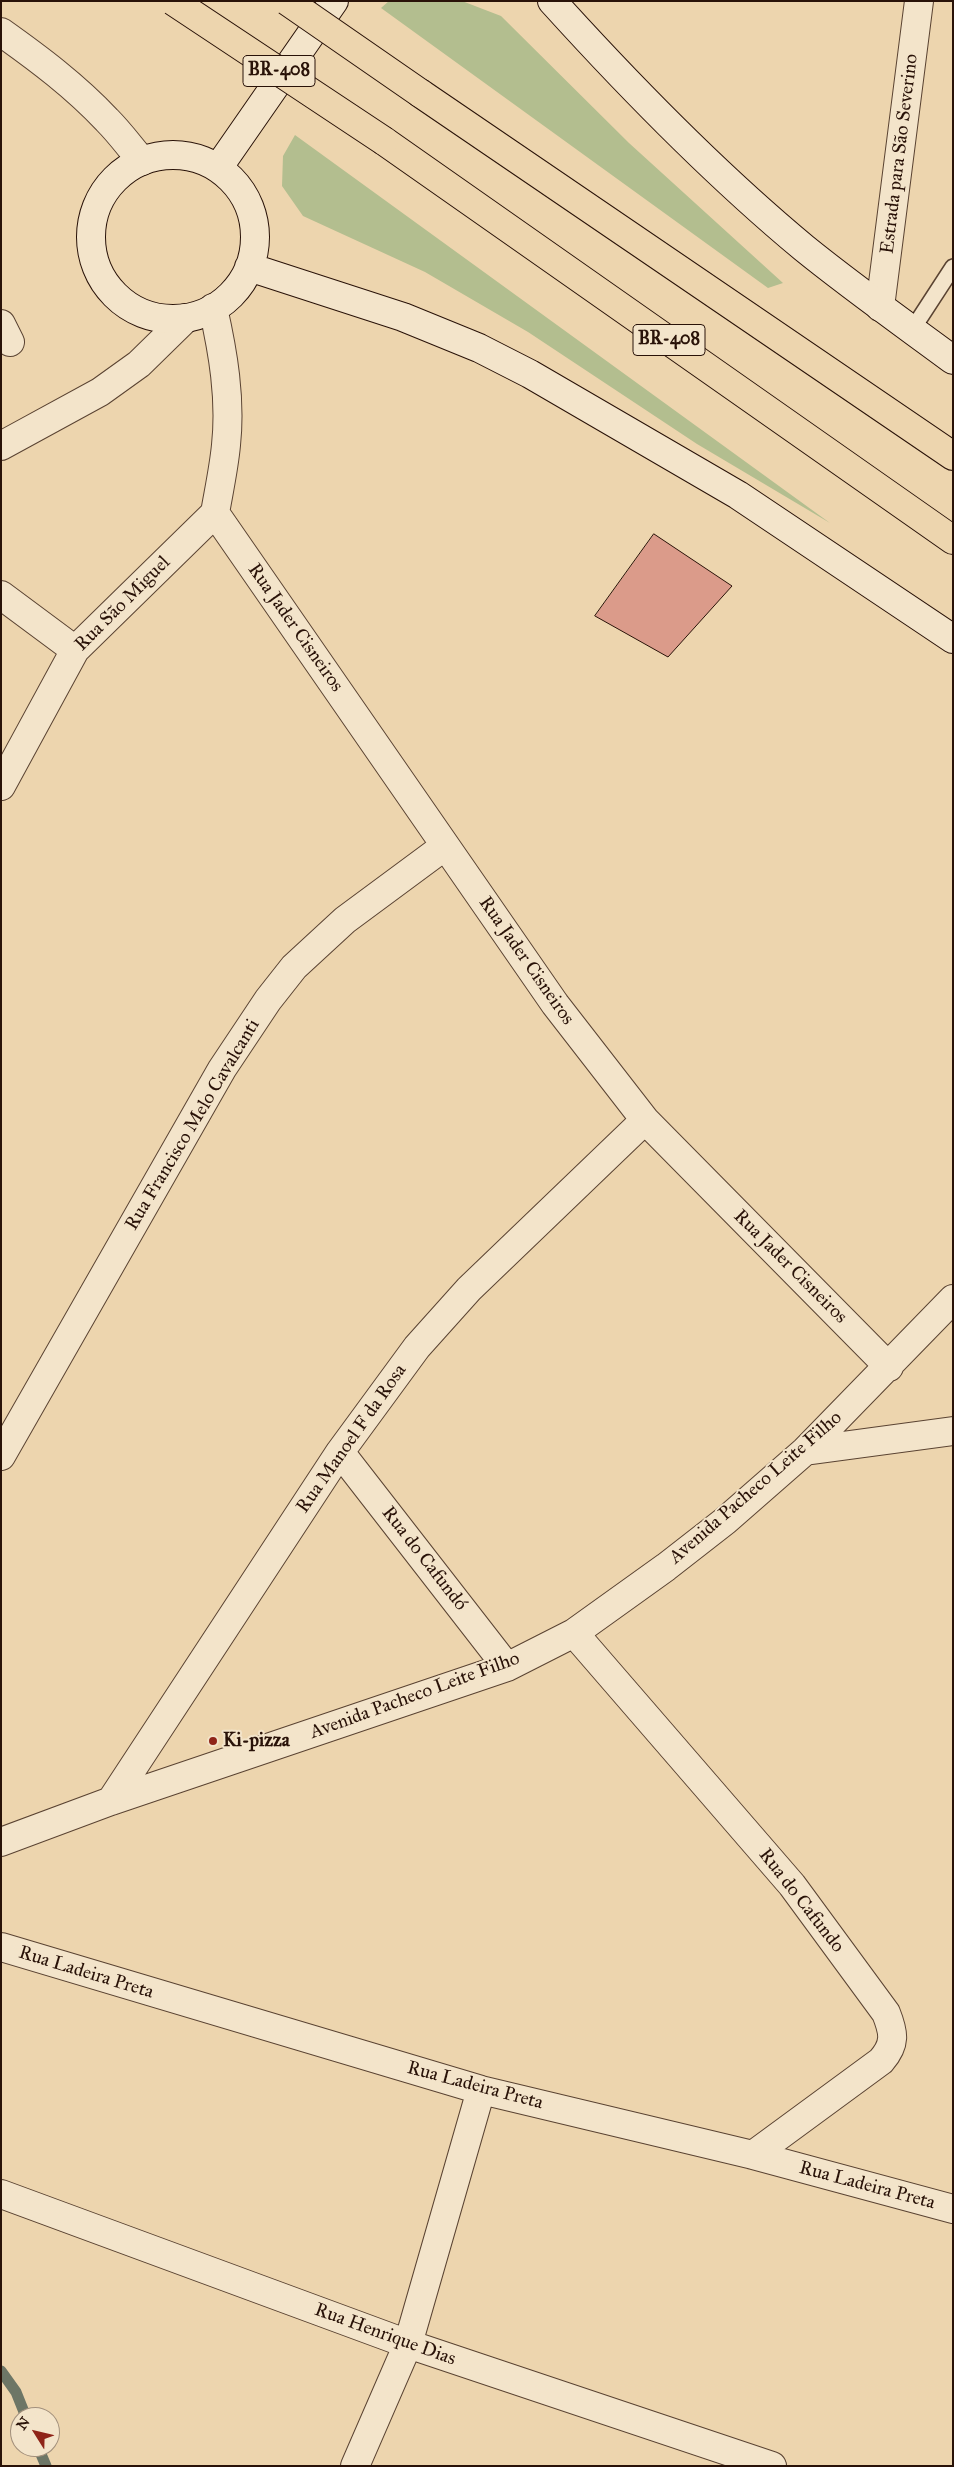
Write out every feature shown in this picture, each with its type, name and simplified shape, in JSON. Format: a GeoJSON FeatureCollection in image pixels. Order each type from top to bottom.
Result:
{"type":"FeatureCollection","features":[{"type":"Feature","properties":{"kind":"highway","name":"BR-408"},"geometry":{"type":"LineString","coordinates":[[173,1],[384,142],[953,540]]}},
{"type":"Feature","properties":{"kind":"highway"},"geometry":{"type":"LineString","coordinates":[[288,1],[953,456]]}},
{"type":"Feature","properties":{"kind":"street"},"geometry":{"type":"LineString","coordinates":[[218,168],[334,1]]}},
{"type":"Feature","properties":{"kind":"street"},"geometry":{"type":"LineString","coordinates":[[552,1],[632,86],[726,178],[804,247],[880,307],[953,360]]}},
{"type":"Feature","properties":{"kind":"street","name":"Estrada para São Severino"},"geometry":{"type":"LineString","coordinates":[[880,307],[919,1]]}},
{"type":"Feature","properties":{"kind":"street"},"geometry":{"type":"LineString","coordinates":[[1,32],[49,66],[77,90],[108,120],[142,161]]}},
{"type":"Feature","properties":{"kind":"street"},"geometry":{"type":"LineString","coordinates":[[167,154],[194,157],[218,168],[238,187],[251,212],[255,239],[249,267],[234,291],[213,308],[186,318],[158,318],[133,310],[113,294],[98,272],[91,246],[92,220],[102,195],[119,175],[142,161],[167,154]]}},
{"type":"Feature","properties":{"kind":"street"},"geometry":{"type":"LineString","coordinates":[[249,267],[403,316],[479,348],[530,374],[738,495],[953,639]]}},
{"type":"Feature","properties":{"kind":"street"},"geometry":{"type":"LineString","coordinates":[[213,308],[223,353],[226,403],[226,443],[215,513]]}},
{"type":"Feature","properties":{"kind":"street"},"geometry":{"type":"LineString","coordinates":[[1,446],[100,392],[139,364],[186,318]]}},
{"type":"Feature","properties":{"kind":"street","name":"Rua São Miguel"},"geometry":{"type":"LineString","coordinates":[[1,786],[75,650],[215,513]]}},
{"type":"Feature","properties":{"kind":"street","name":"Rua Jader Cisneiros"},"geometry":{"type":"LineString","coordinates":[[215,513],[555,1004],[645,1120],[889,1367]]}},
{"type":"Feature","properties":{"kind":"street"},"geometry":{"type":"LineString","coordinates":[[1,595],[75,650]]}},
{"type":"Feature","properties":{"kind":"street","name":"Rua Francisco Melo Cavalcanti"},"geometry":{"type":"LineString","coordinates":[[1,1456],[222,1069],[268,1000],[294,967],[345,920],[445,846]]}},
{"type":"Feature","properties":{"kind":"street","name":"Rua Manoel F da Rosa"},"geometry":{"type":"LineString","coordinates":[[111,1801],[340,1452],[417,1347],[469,1289],[645,1120]]}},
{"type":"Feature","properties":{"kind":"street","name":"Avenida Pacheco Leite Filho"},"geometry":{"type":"LineString","coordinates":[[1,1842],[111,1801],[507,1666],[574,1633],[681,1556],[805,1451],[889,1367],[953,1299]]}},
{"type":"Feature","properties":{"kind":"street"},"geometry":{"type":"LineString","coordinates":[[805,1451],[953,1432]]}},
{"type":"Feature","properties":{"kind":"street","name":"Rua do Cafundó"},"geometry":{"type":"LineString","coordinates":[[340,1452],[507,1666]]}},
{"type":"Feature","properties":{"kind":"street","name":"Rua do Cafundo"},"geometry":{"type":"LineString","coordinates":[[574,1633],[792,1885],[886,2013],[892,2028],[890,2052],[881,2061],[753,2155]]}},
{"type":"Feature","properties":{"kind":"street","name":"Rua Ladeira Preta"},"geometry":{"type":"LineString","coordinates":[[1,1947],[481,2090],[753,2155],[953,2209]]}},
{"type":"Feature","properties":{"kind":"street"},"geometry":{"type":"LineString","coordinates":[[355,2466],[408,2344],[481,2090]]}},
{"type":"Feature","properties":{"kind":"street","name":"Rua Henrique Dias"},"geometry":{"type":"LineString","coordinates":[[1,2194],[408,2344],[772,2466]]}},
{"type":"Feature","properties":{"kind":"lane"},"geometry":{"type":"LineString","coordinates":[[912,330],[953,267]]}},
{"type":"Feature","properties":{"kind":"green space"},"geometry":{"type":"Polygon","coordinates":[[[389,1],[462,1],[501,16],[629,143],[783,283],[768,288],[381,8],[389,1]]]}},
{"type":"Feature","properties":{"kind":"green space"},"geometry":{"type":"Polygon","coordinates":[[[295,135],[830,523],[697,444],[528,332],[425,272],[303,216],[282,186],[283,156],[295,135]]]}},
{"type":"Feature","properties":{"kind":"building"},"geometry":{"type":"Polygon","coordinates":[[[654,534],[732,586],[668,657],[595,616],[654,534]]]}},
{"type":"Feature","properties":{"kind":"waterway"},"geometry":{"type":"LineString","coordinates":[[1,2371],[16,2392],[22,2407]]}},
{"type":"Feature","properties":{"kind":"waterway"},"geometry":{"type":"LineString","coordinates":[[42,2457],[46,2466]]}},
{"type":"Feature","properties":{"kind":"place","name":"Ki-pizza"},"geometry":{"type":"Point","coordinates":[213,1741]}}]}
